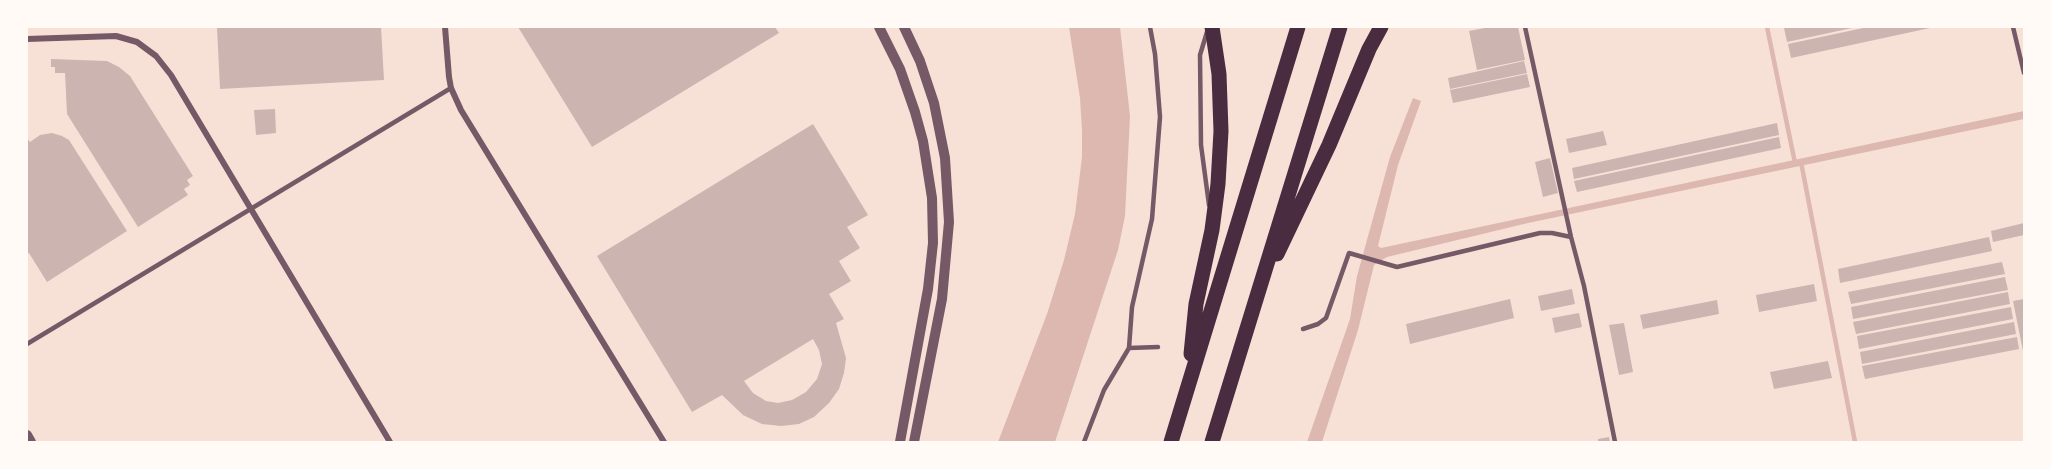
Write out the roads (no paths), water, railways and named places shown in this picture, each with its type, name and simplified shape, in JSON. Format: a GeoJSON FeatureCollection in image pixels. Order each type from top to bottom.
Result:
{"type":"FeatureCollection","features":[{"type":"Feature","properties":{"kind":"highway"},"geometry":{"type":"LineString","coordinates":[[1187,389],[1196,304],[1212,230],[1221,131],[1219,74],[1211,27]]}},
{"type":"Feature","properties":{"kind":"highway"},"geometry":{"type":"LineString","coordinates":[[1171,442],[1298,27]]}},
{"type":"Feature","properties":{"kind":"highway"},"geometry":{"type":"LineString","coordinates":[[1212,442],[1340,27]]}},
{"type":"Feature","properties":{"kind":"highway"},"geometry":{"type":"LineString","coordinates":[[1254,303],[1329,145],[1369,49],[1381,27]]}},
{"type":"Feature","properties":{"kind":"street"},"geometry":{"type":"LineString","coordinates":[[445,27],[451,88],[471,127],[664,442]]}},
{"type":"Feature","properties":{"kind":"street"},"geometry":{"type":"LineString","coordinates":[[879,27],[907,86],[915,112],[929,176],[933,218],[928,289],[900,442]]}},
{"type":"Feature","properties":{"kind":"street"},"geometry":{"type":"LineString","coordinates":[[904,27],[920,61],[934,103],[945,158],[950,222],[942,299],[932,360],[914,442]]}},
{"type":"Feature","properties":{"kind":"street"},"geometry":{"type":"LineString","coordinates":[[27,39],[126,37],[148,48],[156,56],[171,75],[390,442]]}},
{"type":"Feature","properties":{"kind":"street"},"geometry":{"type":"LineString","coordinates":[[27,435],[31,442]]}},
{"type":"Feature","properties":{"kind":"lane"},"geometry":{"type":"LineString","coordinates":[[1084,442],[1104,390],[1129,348],[1132,307],[1152,219],[1158,163],[1159,104],[1155,54],[1150,27]]}},
{"type":"Feature","properties":{"kind":"lane"},"geometry":{"type":"LineString","coordinates":[[1525,27],[1584,286],[1615,442]]}},
{"type":"Feature","properties":{"kind":"lane"},"geometry":{"type":"LineString","coordinates":[[2013,27],[2024,73]]}},
{"type":"Feature","properties":{"kind":"lane"},"geometry":{"type":"LineString","coordinates":[[27,344],[451,88]]}},
{"type":"Feature","properties":{"kind":"lane"},"geometry":{"type":"LineString","coordinates":[[1303,329],[1318,324],[1326,318],[1349,253],[1389,266],[1404,266],[1540,233],[1562,234],[1571,237]]}},
{"type":"Feature","properties":{"kind":"lane"},"geometry":{"type":"LineString","coordinates":[[1129,348],[1158,347]]}},
{"type":"Feature","properties":{"kind":"waterway"},"geometry":{"type":"LineString","coordinates":[[1767,27],[1795,163]]}},
{"type":"Feature","properties":{"kind":"waterway"},"geometry":{"type":"LineString","coordinates":[[1801,162],[1855,442]]}}]}
